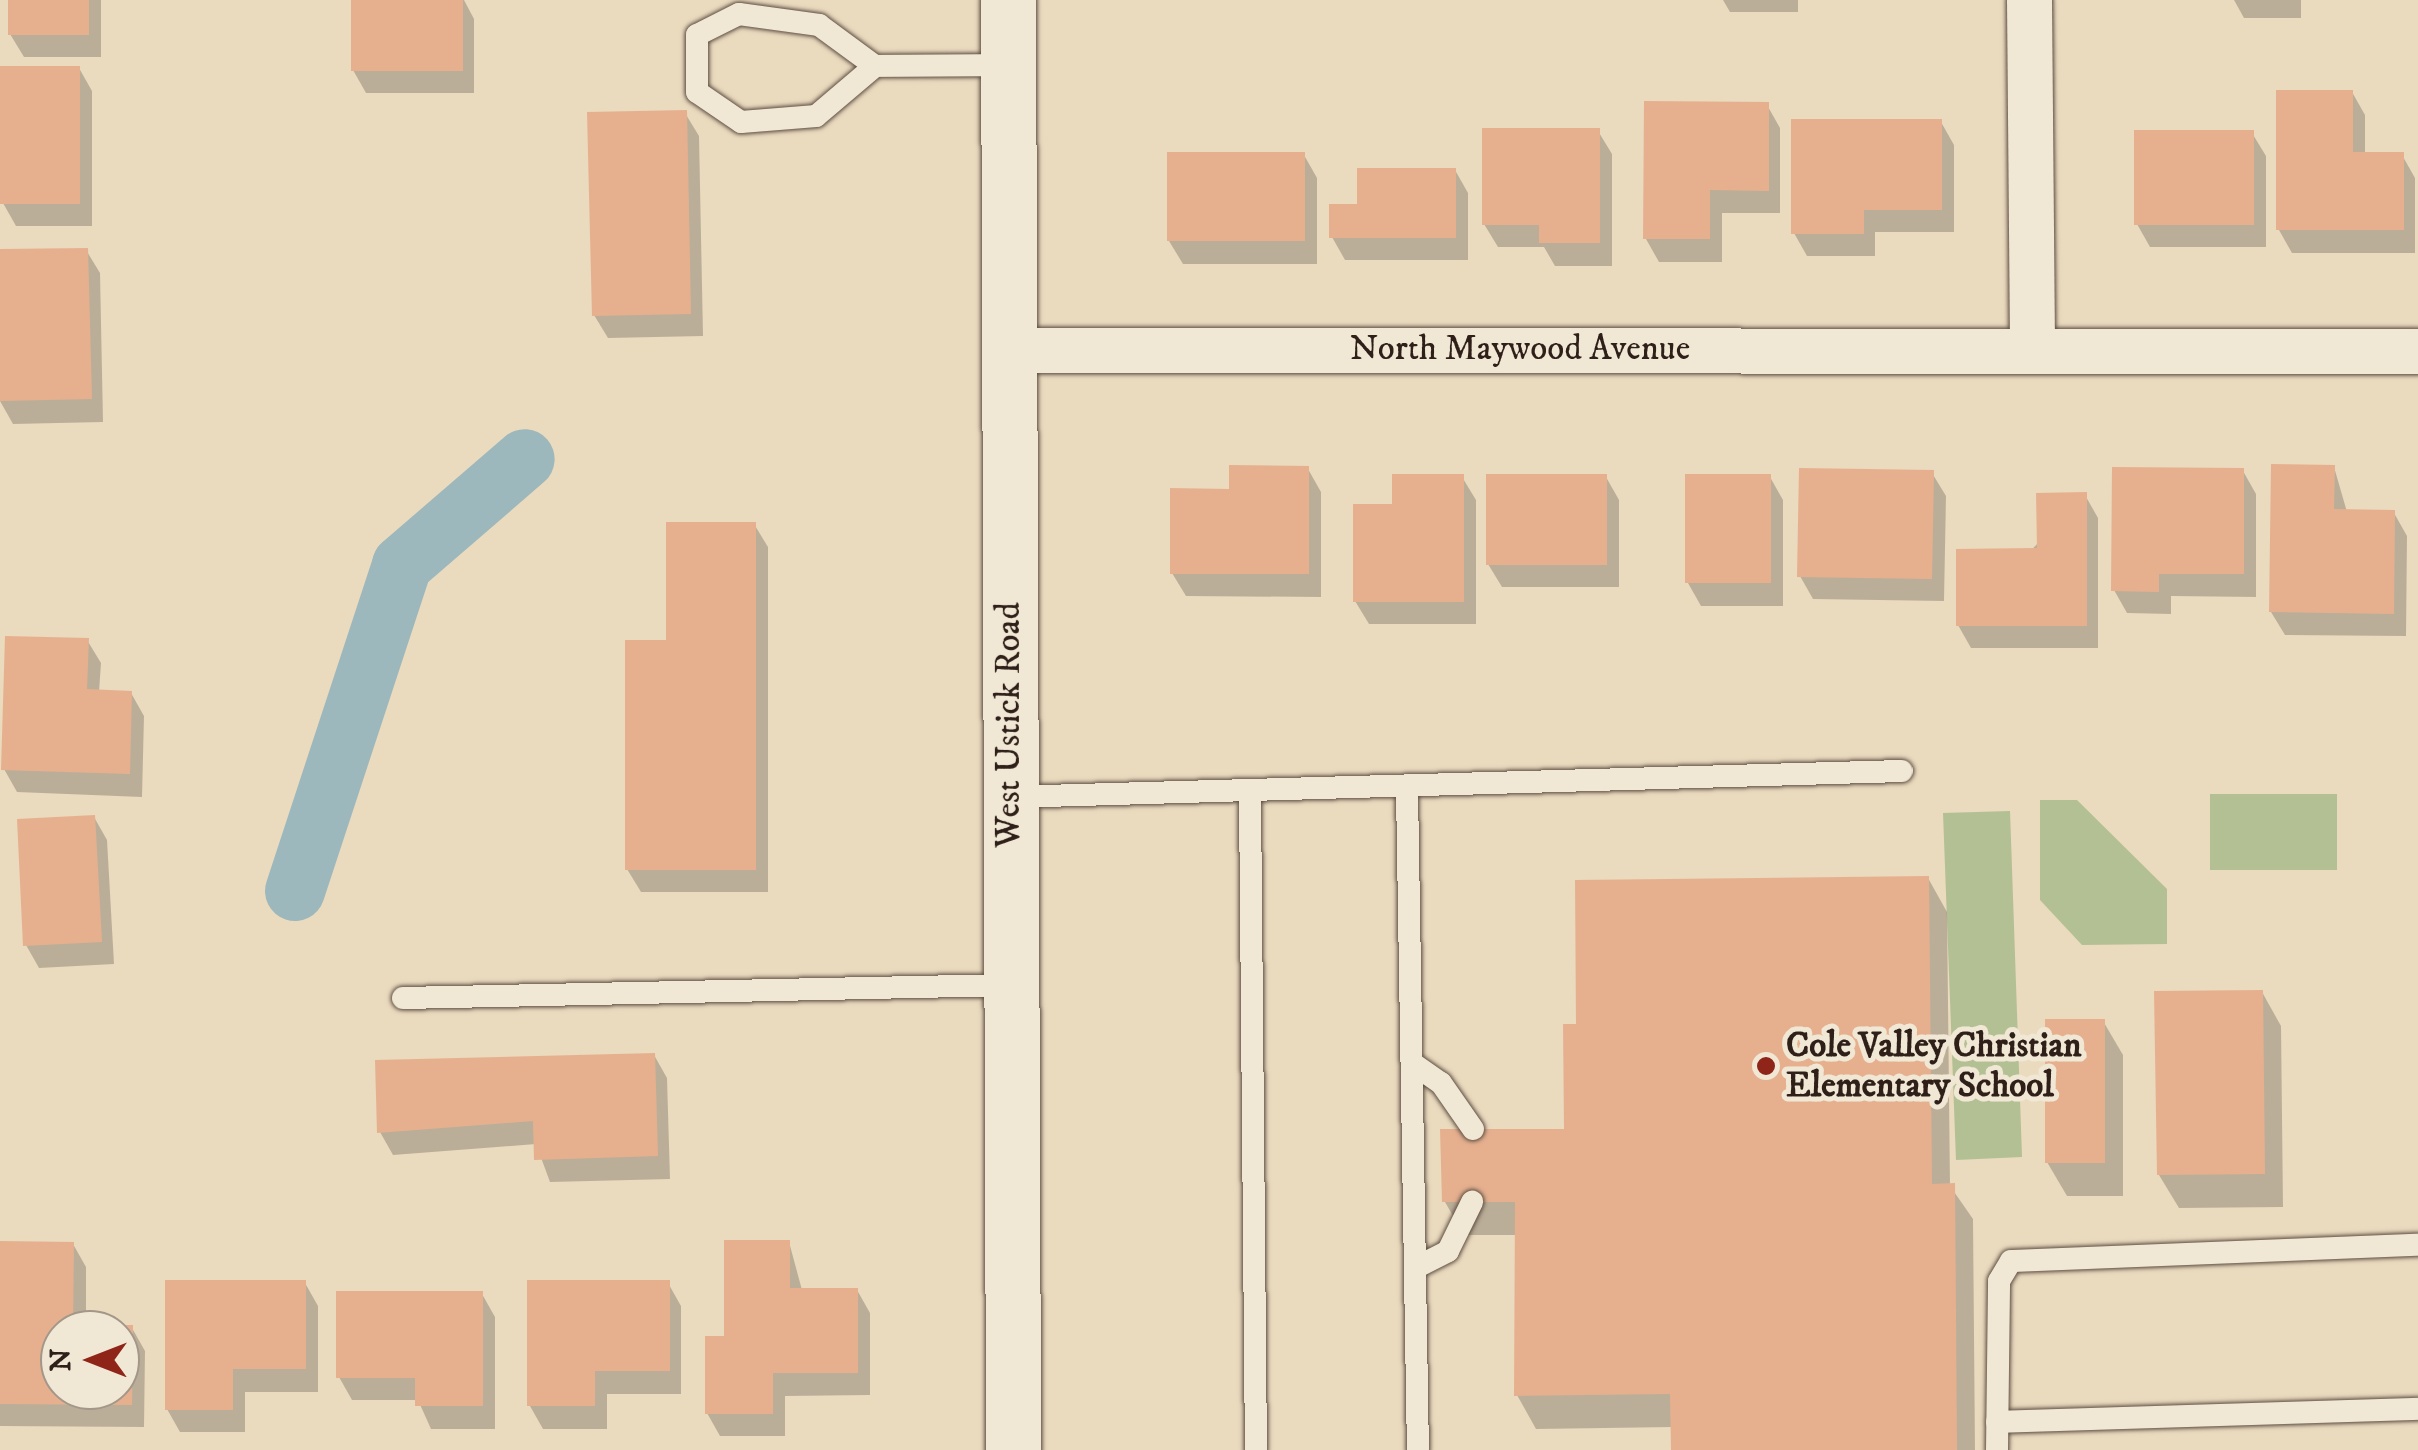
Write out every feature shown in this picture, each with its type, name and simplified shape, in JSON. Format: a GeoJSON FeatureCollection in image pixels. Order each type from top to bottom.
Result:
{"type":"FeatureCollection","features":[{"type":"Feature","properties":{"kind":"main road","name":"West Ustick Road"},"geometry":{"type":"LineString","coordinates":[[1008,0],[1008,985],[1013,1450]]}},
{"type":"Feature","properties":{"kind":"street"},"geometry":{"type":"LineString","coordinates":[[2029,0],[2032,347]]}},
{"type":"Feature","properties":{"kind":"street","name":"North Maywood Avenue"},"geometry":{"type":"LineString","coordinates":[[1008,350],[2032,347],[2418,352]]}},
{"type":"Feature","properties":{"kind":"lane"},"geometry":{"type":"LineString","coordinates":[[876,66],[816,116],[741,122],[697,92],[697,34],[739,14],[818,25],[876,66],[1008,65]]}},
{"type":"Feature","properties":{"kind":"lane"},"geometry":{"type":"LineString","coordinates":[[1010,797],[1250,795],[1902,771]]}},
{"type":"Feature","properties":{"kind":"lane"},"geometry":{"type":"LineString","coordinates":[[1407,790],[1418,1450]]}},
{"type":"Feature","properties":{"kind":"lane"},"geometry":{"type":"LineString","coordinates":[[1250,795],[1256,1450]]}},
{"type":"Feature","properties":{"kind":"lane"},"geometry":{"type":"LineString","coordinates":[[403,998],[1008,985]]}},
{"type":"Feature","properties":{"kind":"lane"},"geometry":{"type":"LineString","coordinates":[[1412,1063],[1441,1083],[1474,1128]]}},
{"type":"Feature","properties":{"kind":"lane"},"geometry":{"type":"LineString","coordinates":[[1414,1268],[1448,1250],[1472,1202]]}},
{"type":"Feature","properties":{"kind":"lane"},"geometry":{"type":"LineString","coordinates":[[1997,1450],[1999,1281],[2011,1261],[2418,1245]]}},
{"type":"Feature","properties":{"kind":"lane"},"geometry":{"type":"LineString","coordinates":[[1997,1422],[2418,1409]]}},
{"type":"Feature","properties":{"kind":"green space"},"geometry":{"type":"Polygon","coordinates":[[[2210,794],[2337,794],[2337,870],[2210,870],[2210,794]]]}},
{"type":"Feature","properties":{"kind":"green space"},"geometry":{"type":"Polygon","coordinates":[[[2040,800],[2077,800],[2167,889],[2167,944],[2082,945],[2040,900],[2040,800]]]}},
{"type":"Feature","properties":{"kind":"green space"},"geometry":{"type":"Polygon","coordinates":[[[2010,811],[2022,1157],[1956,1160],[1943,813],[2010,811]]]}},
{"type":"Feature","properties":{"kind":"building"},"geometry":{"type":"Polygon","coordinates":[[[8,0],[89,0],[89,35],[8,35],[8,0]]]}},
{"type":"Feature","properties":{"kind":"building"},"geometry":{"type":"Polygon","coordinates":[[[351,0],[463,0],[463,71],[351,71],[351,0]]]}},
{"type":"Feature","properties":{"kind":"building"},"geometry":{"type":"Polygon","coordinates":[[[0,66],[80,66],[80,204],[0,204],[0,66]]]}},
{"type":"Feature","properties":{"kind":"building"},"geometry":{"type":"Polygon","coordinates":[[[2276,90],[2353,90],[2353,152],[2404,152],[2404,230],[2276,230],[2276,90]]]}},
{"type":"Feature","properties":{"kind":"building"},"geometry":{"type":"Polygon","coordinates":[[[1644,101],[1769,102],[1769,191],[1710,190],[1710,239],[1643,239],[1644,101]]]}},
{"type":"Feature","properties":{"kind":"building"},"geometry":{"type":"Polygon","coordinates":[[[687,110],[691,314],[592,316],[587,112],[687,110]]]}},
{"type":"Feature","properties":{"kind":"building"},"geometry":{"type":"Polygon","coordinates":[[[1791,119],[1942,119],[1942,210],[1864,210],[1864,234],[1791,234],[1791,119]]]}},
{"type":"Feature","properties":{"kind":"building"},"geometry":{"type":"Polygon","coordinates":[[[1482,128],[1600,128],[1600,243],[1539,243],[1539,225],[1482,225],[1482,128]]]}},
{"type":"Feature","properties":{"kind":"building"},"geometry":{"type":"Polygon","coordinates":[[[2134,130],[2254,130],[2254,225],[2134,225],[2134,130]]]}},
{"type":"Feature","properties":{"kind":"building"},"geometry":{"type":"Polygon","coordinates":[[[1167,152],[1305,152],[1305,241],[1167,241],[1167,152]]]}},
{"type":"Feature","properties":{"kind":"building"},"geometry":{"type":"Polygon","coordinates":[[[1357,168],[1456,168],[1456,238],[1329,238],[1329,204],[1357,204],[1357,168]]]}},
{"type":"Feature","properties":{"kind":"building"},"geometry":{"type":"Polygon","coordinates":[[[88,248],[92,399],[0,401],[0,249],[88,248]]]}},
{"type":"Feature","properties":{"kind":"building"},"geometry":{"type":"Polygon","coordinates":[[[2271,464],[2335,465],[2334,509],[2395,510],[2394,614],[2269,612],[2271,464]]]}},
{"type":"Feature","properties":{"kind":"building"},"geometry":{"type":"Polygon","coordinates":[[[1229,465],[1309,466],[1309,574],[1170,574],[1170,488],[1229,489],[1229,465]]]}},
{"type":"Feature","properties":{"kind":"building"},"geometry":{"type":"Polygon","coordinates":[[[2112,467],[2244,468],[2244,574],[2159,574],[2159,592],[2111,591],[2112,467]]]}},
{"type":"Feature","properties":{"kind":"building"},"geometry":{"type":"Polygon","coordinates":[[[1799,468],[1934,470],[1932,579],[1797,577],[1799,468]]]}},
{"type":"Feature","properties":{"kind":"building"},"geometry":{"type":"Polygon","coordinates":[[[1392,474],[1464,474],[1464,602],[1353,602],[1353,504],[1392,504],[1392,474]]]}},
{"type":"Feature","properties":{"kind":"building"},"geometry":{"type":"Polygon","coordinates":[[[1486,474],[1607,474],[1607,565],[1486,565],[1486,474]]]}},
{"type":"Feature","properties":{"kind":"building"},"geometry":{"type":"Polygon","coordinates":[[[1685,474],[1771,474],[1771,583],[1685,583],[1685,474]]]}},
{"type":"Feature","properties":{"kind":"building"},"geometry":{"type":"Polygon","coordinates":[[[2087,492],[2087,626],[1956,626],[1956,549],[2037,548],[2036,493],[2087,492]]]}},
{"type":"Feature","properties":{"kind":"building"},"geometry":{"type":"Polygon","coordinates":[[[666,522],[756,522],[756,870],[625,870],[625,640],[666,640],[666,522]]]}},
{"type":"Feature","properties":{"kind":"building"},"geometry":{"type":"Polygon","coordinates":[[[5,636],[89,638],[87,689],[132,691],[130,774],[1,770],[5,636]]]}},
{"type":"Feature","properties":{"kind":"building"},"geometry":{"type":"Polygon","coordinates":[[[95,815],[102,942],[23,946],[17,819],[95,815]]]}},
{"type":"Feature","properties":{"kind":"building"},"geometry":{"type":"Polygon","coordinates":[[[1929,876],[1932,1184],[1955,1183],[1957,1450],[1671,1450],[1670,1394],[1514,1396],[1515,1202],[1442,1202],[1440,1129],[1564,1129],[1563,1024],[1576,1024],[1575,880],[1929,876]]]}},
{"type":"Feature","properties":{"kind":"building"},"geometry":{"type":"Polygon","coordinates":[[[2263,990],[2265,1174],[2157,1175],[2154,991],[2263,990]]]}},
{"type":"Feature","properties":{"kind":"building"},"geometry":{"type":"Polygon","coordinates":[[[2045,1019],[2105,1019],[2105,1163],[2045,1163],[2045,1019]]]}},
{"type":"Feature","properties":{"kind":"building"},"geometry":{"type":"Polygon","coordinates":[[[655,1053],[658,1156],[534,1160],[533,1121],[377,1133],[375,1060],[655,1053]]]}},
{"type":"Feature","properties":{"kind":"building"},"geometry":{"type":"Polygon","coordinates":[[[724,1240],[790,1240],[790,1288],[858,1288],[858,1373],[773,1373],[773,1414],[705,1414],[705,1336],[724,1336],[724,1240]]]}},
{"type":"Feature","properties":{"kind":"building"},"geometry":{"type":"Polygon","coordinates":[[[0,1241],[74,1242],[73,1310],[40,1310],[40,1404],[0,1404],[0,1241]]]}},
{"type":"Feature","properties":{"kind":"building"},"geometry":{"type":"Polygon","coordinates":[[[165,1280],[306,1280],[306,1369],[233,1369],[233,1410],[165,1410],[165,1280]]]}},
{"type":"Feature","properties":{"kind":"building"},"geometry":{"type":"Polygon","coordinates":[[[527,1280],[670,1280],[670,1371],[595,1371],[595,1406],[527,1406],[527,1280]]]}},
{"type":"Feature","properties":{"kind":"building"},"geometry":{"type":"Polygon","coordinates":[[[336,1291],[483,1291],[483,1406],[415,1406],[415,1378],[336,1378],[336,1291]]]}},
{"type":"Feature","properties":{"kind":"waterway"},"geometry":{"type":"LineString","coordinates":[[295,891],[402,565],[525,459]]}},
{"type":"Feature","properties":{"kind":"place","name":"Cole Valley Christian Elementary School"},"geometry":{"type":"Point","coordinates":[1766,1066]}}]}
